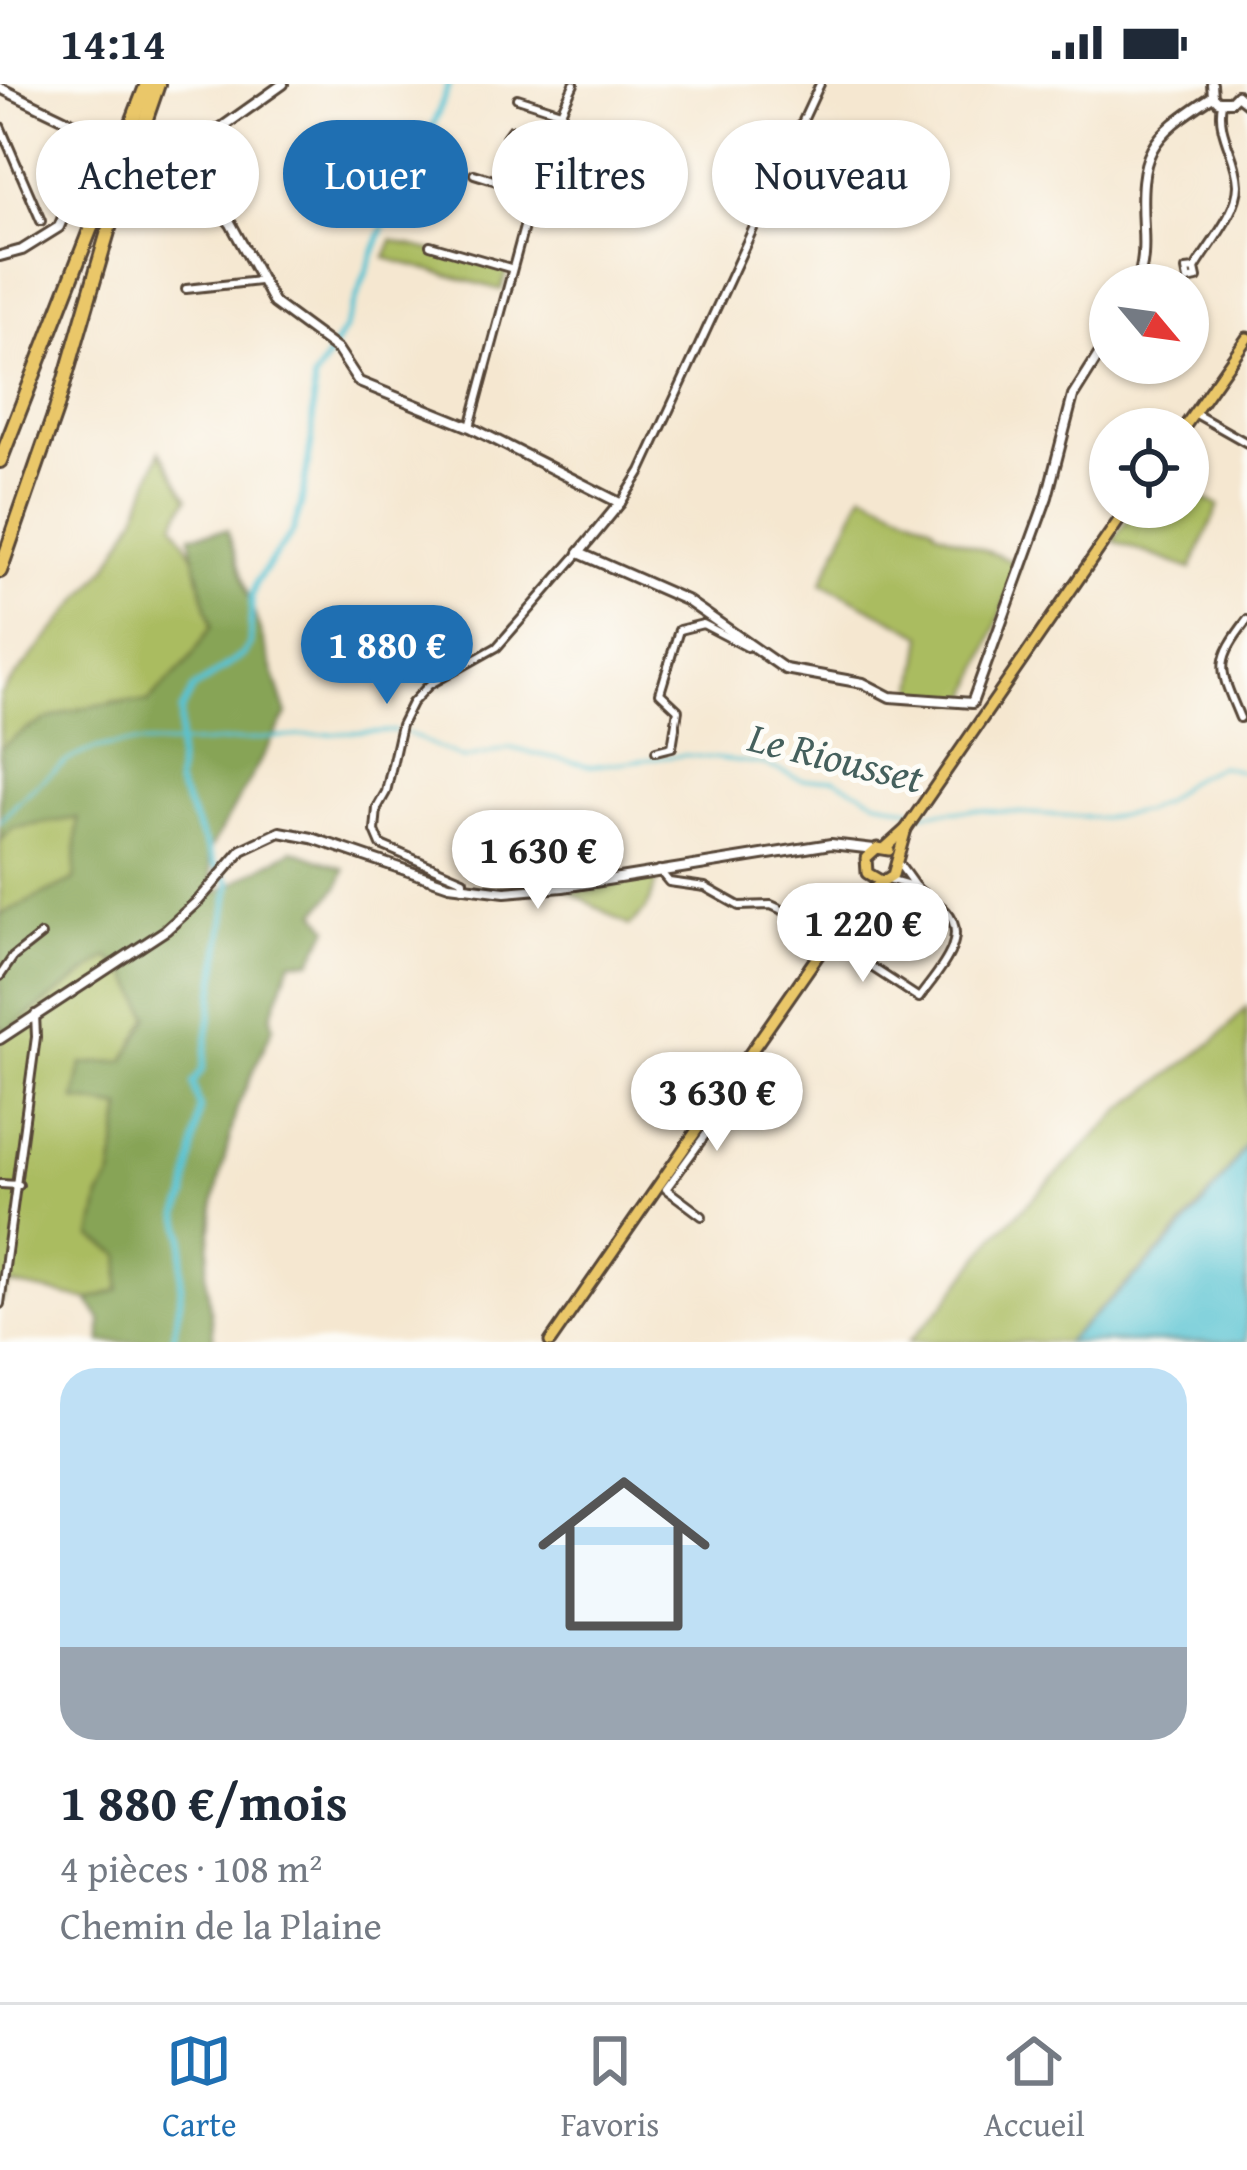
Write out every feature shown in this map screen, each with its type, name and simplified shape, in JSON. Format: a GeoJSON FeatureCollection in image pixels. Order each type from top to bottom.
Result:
{"type":"FeatureCollection","features":[{"type":"Feature","properties":{"kind":"highway"},"geometry":{"type":"LineString","coordinates":[[0,461],[147,84]]}},
{"type":"Feature","properties":{"kind":"highway"},"geometry":{"type":"LineString","coordinates":[[0,571],[158,84]]}},
{"type":"Feature","properties":{"kind":"main road"},"geometry":{"type":"LineString","coordinates":[[1197,408],[1247,338]]}},
{"type":"Feature","properties":{"kind":"main road"},"geometry":{"type":"LineString","coordinates":[[550,1342],[859,898],[895,872],[906,829],[918,810],[1113,528]]}},
{"type":"Feature","properties":{"kind":"main road"},"geometry":{"type":"LineString","coordinates":[[859,898],[866,867],[879,849],[906,829]]}},
{"type":"Feature","properties":{"kind":"main road"},"geometry":{"type":"LineString","coordinates":[[879,849],[897,860]]}},
{"type":"Feature","properties":{"kind":"main road"},"geometry":{"type":"LineString","coordinates":[[866,867],[884,880]]}},
{"type":"Feature","properties":{"kind":"street"},"geometry":{"type":"LineString","coordinates":[[233,120],[284,84]]}},
{"type":"Feature","properties":{"kind":"street"},"geometry":{"type":"LineString","coordinates":[[557,120],[574,84]]}},
{"type":"Feature","properties":{"kind":"street"},"geometry":{"type":"LineString","coordinates":[[463,888],[463,880],[381,845],[375,831],[376,808],[386,792],[401,725],[412,703],[429,685],[496,647],[620,503],[650,452],[820,84]]}},
{"type":"Feature","properties":{"kind":"street"},"geometry":{"type":"LineString","coordinates":[[1213,84],[1213,96]]}},
{"type":"Feature","properties":{"kind":"street"},"geometry":{"type":"LineString","coordinates":[[1237,84],[1237,95]]}},
{"type":"Feature","properties":{"kind":"street"},"geometry":{"type":"LineString","coordinates":[[0,88],[102,137],[59,226],[22,250],[0,256]]}},
{"type":"Feature","properties":{"kind":"street"},"geometry":{"type":"LineString","coordinates":[[1222,103],[1237,95]]}},
{"type":"Feature","properties":{"kind":"street"},"geometry":{"type":"LineString","coordinates":[[1237,95],[1247,103]]}},
{"type":"Feature","properties":{"kind":"street"},"geometry":{"type":"LineString","coordinates":[[1213,96],[1222,103]]}},
{"type":"Feature","properties":{"kind":"street"},"geometry":{"type":"LineString","coordinates":[[1141,264],[1141,176],[1146,156],[1166,131],[1213,96]]}},
{"type":"Feature","properties":{"kind":"street"},"geometry":{"type":"LineString","coordinates":[[517,98],[561,112]]}},
{"type":"Feature","properties":{"kind":"street"},"geometry":{"type":"LineString","coordinates":[[1198,264],[1238,192],[1220,124],[1222,103]]}},
{"type":"Feature","properties":{"kind":"street"},"geometry":{"type":"LineString","coordinates":[[0,126],[36,209]]}},
{"type":"Feature","properties":{"kind":"street"},"geometry":{"type":"LineString","coordinates":[[474,174],[492,180]]}},
{"type":"Feature","properties":{"kind":"street"},"geometry":{"type":"LineString","coordinates":[[230,228],[284,313],[338,350],[359,382],[470,427],[620,503]]}},
{"type":"Feature","properties":{"kind":"street"},"geometry":{"type":"LineString","coordinates":[[470,427],[522,228]]}},
{"type":"Feature","properties":{"kind":"street"},"geometry":{"type":"LineString","coordinates":[[430,245],[510,268]]}},
{"type":"Feature","properties":{"kind":"street"},"geometry":{"type":"LineString","coordinates":[[186,289],[260,281]]}},
{"type":"Feature","properties":{"kind":"street"},"geometry":{"type":"LineString","coordinates":[[656,751],[672,747],[675,736],[678,710],[661,693],[680,630],[703,624],[785,669],[863,683],[890,697],[972,703],[1047,497],[1073,396],[1089,370]]}},
{"type":"Feature","properties":{"kind":"street"},"geometry":{"type":"LineString","coordinates":[[1209,421],[1247,443]]}},
{"type":"Feature","properties":{"kind":"street"},"geometry":{"type":"LineString","coordinates":[[579,553],[686,599],[753,650]]}},
{"type":"Feature","properties":{"kind":"street"},"geometry":{"type":"LineString","coordinates":[[1240,718],[1222,668],[1224,652],[1247,620]]}},
{"type":"Feature","properties":{"kind":"street"},"geometry":{"type":"LineString","coordinates":[[1,1035],[166,930],[242,850],[266,836],[296,833],[463,888],[529,891],[775,851],[845,846],[879,849]]}},
{"type":"Feature","properties":{"kind":"street"},"geometry":{"type":"LineString","coordinates":[[845,846],[866,867]]}},
{"type":"Feature","properties":{"kind":"street"},"geometry":{"type":"LineString","coordinates":[[658,870],[669,882],[705,887],[740,906],[771,905],[919,998],[947,960],[956,933],[947,912],[916,887],[897,860]]}},
{"type":"Feature","properties":{"kind":"street"},"geometry":{"type":"LineString","coordinates":[[884,880],[916,887]]}},
{"type":"Feature","properties":{"kind":"street"},"geometry":{"type":"LineString","coordinates":[[0,976],[13,957],[40,935]]}},
{"type":"Feature","properties":{"kind":"street"},"geometry":{"type":"LineString","coordinates":[[0,1304],[19,1185],[35,1014]]}},
{"type":"Feature","properties":{"kind":"street"},"geometry":{"type":"LineString","coordinates":[[703,1216],[666,1189],[713,1123],[706,1116]]}},
{"type":"Feature","properties":{"kind":"street"},"geometry":{"type":"LineString","coordinates":[[0,1184],[19,1185]]}},
{"type":"Feature","properties":{"kind":"green space"},"geometry":{"type":"Polygon","coordinates":[[[392,240],[507,270],[501,290],[385,258],[392,240]]]}},
{"type":"Feature","properties":{"kind":"green space"},"geometry":{"type":"Polygon","coordinates":[[[160,451],[188,498],[174,523],[199,565],[212,626],[188,661],[148,703],[113,701],[0,749],[0,695],[109,565],[137,515],[160,451]]]}},
{"type":"Feature","properties":{"kind":"green space"},"geometry":{"type":"Polygon","coordinates":[[[863,492],[937,531],[1019,564],[968,702],[914,696],[923,635],[822,583],[863,492]]]}},
{"type":"Feature","properties":{"kind":"green space"},"geometry":{"type":"Polygon","coordinates":[[[1209,501],[1219,505],[1209,528],[1209,501]]]}},
{"type":"Feature","properties":{"kind":"green space"},"geometry":{"type":"Polygon","coordinates":[[[1122,528],[1209,528],[1191,569],[1113,541],[1122,528]]]}},
{"type":"Feature","properties":{"kind":"green space"},"geometry":{"type":"Polygon","coordinates":[[[227,530],[287,714],[208,853],[215,893],[293,850],[345,869],[339,886],[317,912],[329,928],[311,961],[291,961],[271,1016],[273,1027],[237,1108],[215,1198],[206,1275],[214,1342],[101,1342],[101,1320],[88,1300],[119,1290],[121,1255],[92,1237],[100,1198],[112,1176],[122,1108],[75,1100],[82,1064],[124,1061],[149,1017],[129,975],[108,957],[6,1031],[0,1025],[0,915],[74,880],[78,818],[13,828],[0,841],[0,749],[51,718],[109,704],[148,702],[188,661],[212,626],[191,535],[227,530]]]}},
{"type":"Feature","properties":{"kind":"green space"},"geometry":{"type":"Polygon","coordinates":[[[78,817],[75,880],[0,915],[0,841],[13,828],[78,817]]]}},
{"type":"Feature","properties":{"kind":"green space"},"geometry":{"type":"Polygon","coordinates":[[[658,878],[646,910],[629,926],[568,890],[658,878]]]}},
{"type":"Feature","properties":{"kind":"green space"},"geometry":{"type":"Polygon","coordinates":[[[108,957],[129,975],[149,1017],[124,1061],[76,1100],[122,1107],[112,1176],[100,1198],[121,1255],[119,1290],[88,1300],[9,1284],[0,1303],[0,1025],[7,1030],[108,957]]]}},
{"type":"Feature","properties":{"kind":"green space"},"geometry":{"type":"Polygon","coordinates":[[[1247,1007],[1247,1143],[1162,1249],[1065,1342],[908,1342],[945,1304],[995,1236],[1123,1109],[1215,1041],[1247,1007]]]}},
{"type":"Feature","properties":{"kind":"water"},"geometry":{"type":"Polygon","coordinates":[[[1247,1143],[1247,1342],[1065,1342],[1188,1224],[1247,1143]]]}},
{"type":"Feature","properties":{"kind":"waterway"},"geometry":{"type":"LineString","coordinates":[[172,1342],[184,1235],[179,1214],[200,1108],[193,1083],[203,1069],[230,883],[214,863],[177,784],[181,712],[193,689],[243,655],[250,644],[256,582],[293,531],[301,505],[312,438],[314,380],[345,328],[388,215],[421,158],[449,84]]}},
{"type":"Feature","properties":{"kind":"waterway","name":"Le Riousset"},"geometry":{"type":"LineString","coordinates":[[0,822],[67,761],[108,746],[395,731]]}},
{"type":"Feature","properties":{"kind":"waterway","name":"Le Riousset"},"geometry":{"type":"LineString","coordinates":[[407,733],[463,759],[510,748],[591,766],[686,755],[763,764],[803,780],[834,779],[876,800],[923,813],[974,810],[1103,818],[1144,811],[1220,766],[1247,773]]}}]}
